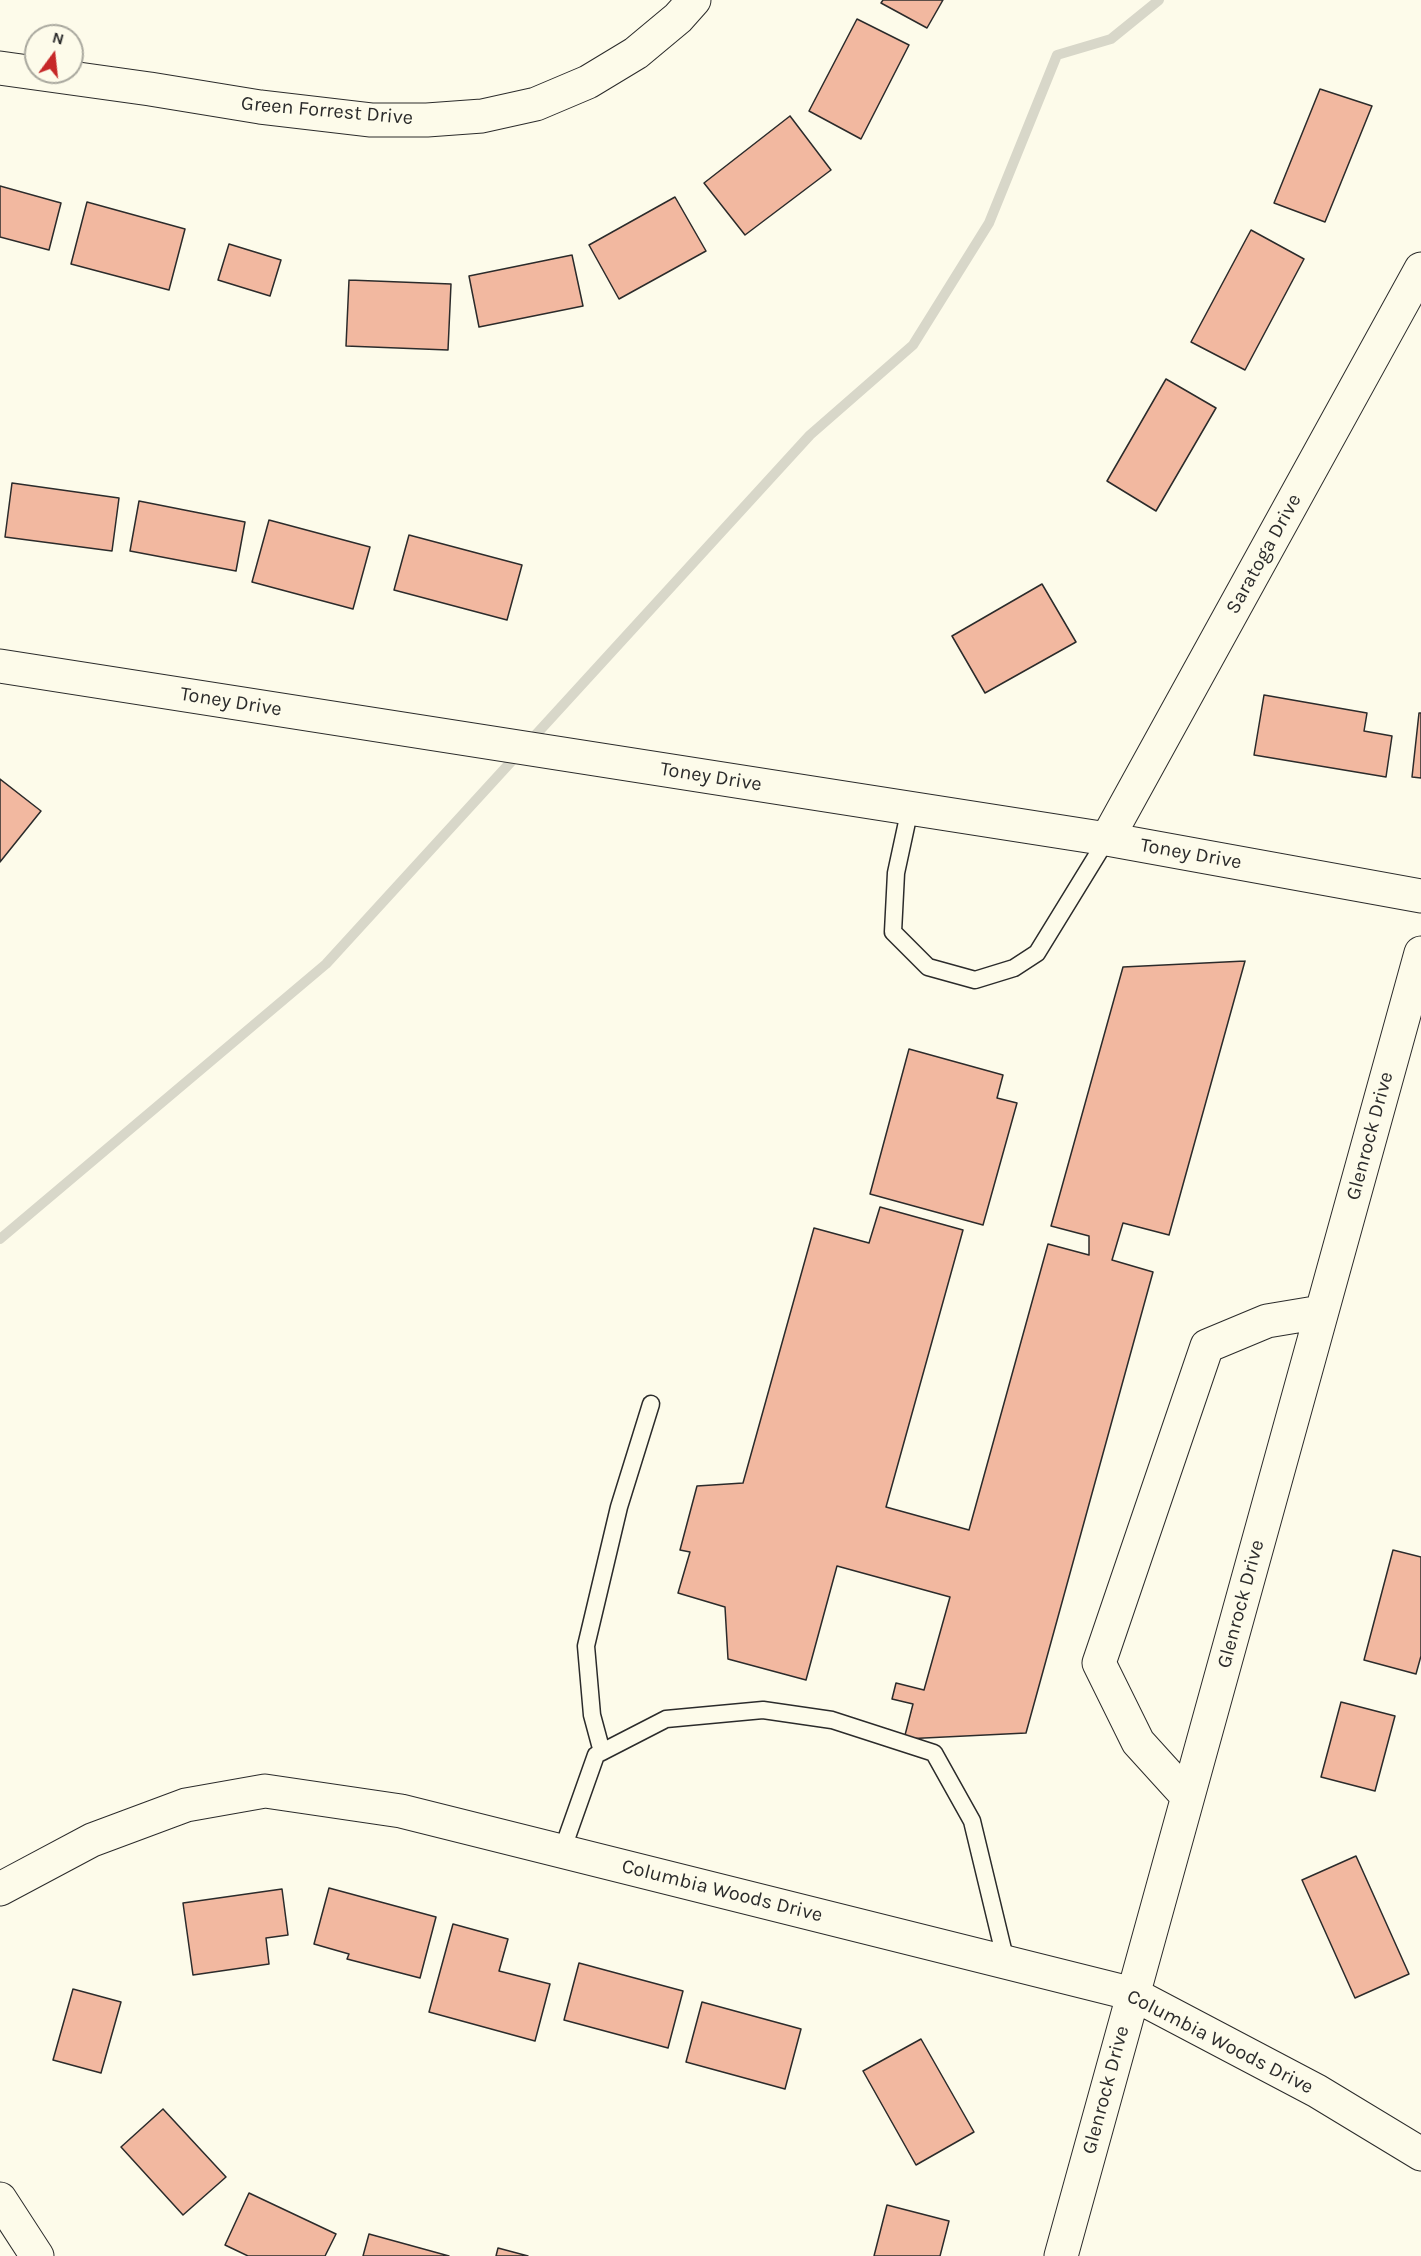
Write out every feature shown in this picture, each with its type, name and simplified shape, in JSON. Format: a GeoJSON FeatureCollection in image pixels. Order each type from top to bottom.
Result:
{"type":"FeatureCollection","features":[{"type":"Feature","properties":{"kind":"street","name":"Green Forrest Drive"},"geometry":{"type":"LineString","coordinates":[[0,68],[260,107],[371,120],[427,120],[482,116],[536,104],[588,82],[636,53],[678,18],[694,0]]}},
{"type":"Feature","properties":{"kind":"street","name":"Saratoga Drive"},"geometry":{"type":"LineString","coordinates":[[1107,839],[1420,274]]}},
{"type":"Feature","properties":{"kind":"street","name":"Toney Drive"},"geometry":{"type":"LineString","coordinates":[[0,666],[1107,839],[1421,896]]}},
{"type":"Feature","properties":{"kind":"street","name":"Glenrock Drive"},"geometry":{"type":"LineString","coordinates":[[1061,2256],[1421,953]]}},
{"type":"Feature","properties":{"kind":"street"},"geometry":{"type":"LineString","coordinates":[[1187,1796],[1138,1742],[1099,1663],[1207,1346],[1267,1321],[1321,1312]]}},
{"type":"Feature","properties":{"kind":"street","name":"Columbia Woods Drive"},"geometry":{"type":"LineString","coordinates":[[0,1889],[92,1840],[186,1805],[265,1791],[401,1811],[1133,1994],[1317,2091],[1421,2154]]}},
{"type":"Feature","properties":{"kind":"street"},"geometry":{"type":"LineString","coordinates":[[0,2199],[37,2256]]}},
{"type":"Feature","properties":{"kind":"lane"},"geometry":{"type":"LineString","coordinates":[[910,808],[896,873],[893,932],[928,967],[975,980],[1014,968],[1036,953],[1107,839]]}},
{"type":"Feature","properties":{"kind":"lane"},"geometry":{"type":"LineString","coordinates":[[602,1752],[592,1715],[586,1646],[620,1507],[651,1404]]}},
{"type":"Feature","properties":{"kind":"lane"},"geometry":{"type":"LineString","coordinates":[[562,1851],[596,1755],[666,1719],[763,1710],[832,1720],[934,1753],[972,1821],[1006,1962]]}},
{"type":"Feature","properties":{"kind":"building"},"geometry":{"type":"Polygon","coordinates":[[[883,0],[943,0],[927,28],[881,3],[883,0]]]}},
{"type":"Feature","properties":{"kind":"building"},"geometry":{"type":"Polygon","coordinates":[[[857,19],[909,45],[861,139],[809,111],[857,19]]]}},
{"type":"Feature","properties":{"kind":"building"},"geometry":{"type":"Polygon","coordinates":[[[1320,89],[1372,106],[1325,222],[1274,203],[1320,89]]]}},
{"type":"Feature","properties":{"kind":"building"},"geometry":{"type":"Polygon","coordinates":[[[790,116],[831,170],[745,235],[704,183],[790,116]]]}},
{"type":"Feature","properties":{"kind":"building"},"geometry":{"type":"Polygon","coordinates":[[[0,186],[61,203],[49,250],[0,237],[0,186]]]}},
{"type":"Feature","properties":{"kind":"building"},"geometry":{"type":"Polygon","coordinates":[[[675,197],[706,251],[619,299],[589,245],[675,197]]]}},
{"type":"Feature","properties":{"kind":"building"},"geometry":{"type":"Polygon","coordinates":[[[87,202],[185,229],[169,290],[71,264],[87,202]]]}},
{"type":"Feature","properties":{"kind":"building"},"geometry":{"type":"Polygon","coordinates":[[[1251,230],[1304,259],[1245,370],[1191,342],[1251,230]]]}},
{"type":"Feature","properties":{"kind":"building"},"geometry":{"type":"Polygon","coordinates":[[[229,244],[281,260],[270,296],[218,280],[229,244]]]}},
{"type":"Feature","properties":{"kind":"building"},"geometry":{"type":"Polygon","coordinates":[[[572,255],[583,306],[479,327],[469,276],[572,255]]]}},
{"type":"Feature","properties":{"kind":"building"},"geometry":{"type":"Polygon","coordinates":[[[349,280],[451,284],[448,350],[346,346],[349,280]]]}},
{"type":"Feature","properties":{"kind":"building"},"geometry":{"type":"Polygon","coordinates":[[[1166,379],[1216,408],[1156,511],[1107,481],[1166,379]]]}},
{"type":"Feature","properties":{"kind":"building"},"geometry":{"type":"Polygon","coordinates":[[[12,483],[119,498],[112,551],[5,537],[12,483]]]}},
{"type":"Feature","properties":{"kind":"building"},"geometry":{"type":"Polygon","coordinates":[[[139,501],[245,522],[236,571],[130,551],[139,501]]]}},
{"type":"Feature","properties":{"kind":"building"},"geometry":{"type":"Polygon","coordinates":[[[269,520],[370,547],[353,609],[252,582],[269,520]]]}},
{"type":"Feature","properties":{"kind":"building"},"geometry":{"type":"Polygon","coordinates":[[[409,535],[522,565],[507,620],[394,590],[409,535]]]}},
{"type":"Feature","properties":{"kind":"building"},"geometry":{"type":"Polygon","coordinates":[[[1042,584],[1076,642],[985,693],[952,636],[1042,584]]]}},
{"type":"Feature","properties":{"kind":"building"},"geometry":{"type":"Polygon","coordinates":[[[1264,695],[1367,713],[1364,731],[1392,736],[1386,777],[1254,755],[1264,695]]]}},
{"type":"Feature","properties":{"kind":"building"},"geometry":{"type":"Polygon","coordinates":[[[1419,713],[1421,713],[1421,778],[1412,777],[1419,713]]]}},
{"type":"Feature","properties":{"kind":"building"},"geometry":{"type":"Polygon","coordinates":[[[0,779],[41,811],[0,862],[0,779]]]}},
{"type":"Feature","properties":{"kind":"building"},"geometry":{"type":"Polygon","coordinates":[[[1245,961],[1169,1235],[1123,1223],[1112,1260],[1153,1272],[1026,1733],[904,1739],[913,1704],[892,1699],[896,1683],[924,1690],[950,1597],[837,1566],[806,1680],[728,1659],[725,1607],[678,1593],[690,1552],[680,1550],[697,1486],[743,1483],[814,1228],[869,1243],[880,1207],[963,1230],[886,1507],[969,1530],[1048,1244],[1089,1255],[1089,1236],[1051,1226],[1123,967],[1245,961]]]}},
{"type":"Feature","properties":{"kind":"building"},"geometry":{"type":"Polygon","coordinates":[[[909,1049],[1003,1075],[997,1098],[1017,1103],[983,1225],[870,1194],[909,1049]]]}},
{"type":"Feature","properties":{"kind":"building"},"geometry":{"type":"Polygon","coordinates":[[[1393,1550],[1421,1557],[1421,1656],[1416,1674],[1364,1660],[1393,1550]]]}},
{"type":"Feature","properties":{"kind":"building"},"geometry":{"type":"Polygon","coordinates":[[[1341,1702],[1395,1716],[1375,1791],[1321,1777],[1341,1702]]]}},
{"type":"Feature","properties":{"kind":"building"},"geometry":{"type":"Polygon","coordinates":[[[1356,1856],[1409,1974],[1355,1998],[1302,1880],[1356,1856]]]}},
{"type":"Feature","properties":{"kind":"building"},"geometry":{"type":"Polygon","coordinates":[[[329,1888],[436,1917],[420,1978],[347,1959],[349,1954],[314,1944],[329,1888]]]}},
{"type":"Feature","properties":{"kind":"building"},"geometry":{"type":"Polygon","coordinates":[[[282,1889],[288,1935],[266,1938],[269,1964],[193,1975],[183,1903],[282,1889]]]}},
{"type":"Feature","properties":{"kind":"building"},"geometry":{"type":"Polygon","coordinates":[[[453,1924],[508,1939],[499,1971],[550,1984],[535,2041],[429,2012],[453,1924]]]}},
{"type":"Feature","properties":{"kind":"building"},"geometry":{"type":"Polygon","coordinates":[[[579,1963],[683,1991],[668,2048],[564,2020],[579,1963]]]}},
{"type":"Feature","properties":{"kind":"building"},"geometry":{"type":"Polygon","coordinates":[[[73,1989],[121,2002],[101,2073],[53,2060],[73,1989]]]}},
{"type":"Feature","properties":{"kind":"building"},"geometry":{"type":"Polygon","coordinates":[[[702,2002],[801,2029],[785,2089],[686,2062],[702,2002]]]}},
{"type":"Feature","properties":{"kind":"building"},"geometry":{"type":"Polygon","coordinates":[[[921,2039],[974,2132],[916,2165],[863,2071],[921,2039]]]}},
{"type":"Feature","properties":{"kind":"building"},"geometry":{"type":"Polygon","coordinates":[[[163,2109],[226,2177],[183,2215],[121,2147],[163,2109]]]}},
{"type":"Feature","properties":{"kind":"building"},"geometry":{"type":"Polygon","coordinates":[[[249,2193],[336,2234],[325,2256],[248,2256],[225,2245],[249,2193]]]}},
{"type":"Feature","properties":{"kind":"building"},"geometry":{"type":"Polygon","coordinates":[[[887,2205],[949,2221],[940,2256],[874,2256],[887,2205]]]}},
{"type":"Feature","properties":{"kind":"building"},"geometry":{"type":"Polygon","coordinates":[[[369,2234],[449,2256],[363,2256],[369,2234]]]}},
{"type":"Feature","properties":{"kind":"building"},"geometry":{"type":"Polygon","coordinates":[[[498,2248],[528,2256],[496,2256],[498,2248]]]}},
{"type":"Feature","properties":{"kind":"waterway"},"geometry":{"type":"LineString","coordinates":[[0,1239],[326,964],[810,435],[913,345],[989,223],[1057,55],[1111,39],[1159,0]]}}]}
